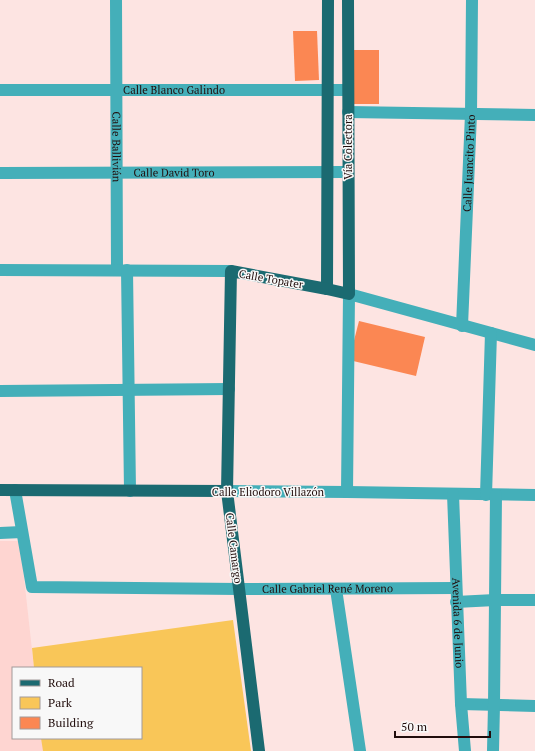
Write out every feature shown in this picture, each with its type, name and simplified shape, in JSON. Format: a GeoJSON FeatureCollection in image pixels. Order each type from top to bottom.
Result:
{"type":"FeatureCollection","features":[{"type":"Feature","properties":{"kind":"main road","name":"Vía Colectora"},"geometry":{"type":"LineString","coordinates":[[327,289],[328,0]]}},
{"type":"Feature","properties":{"kind":"main road","name":"Vía Colectora"},"geometry":{"type":"LineString","coordinates":[[348,0],[349,294]]}},
{"type":"Feature","properties":{"kind":"main road","name":"Calle Topater"},"geometry":{"type":"LineString","coordinates":[[230,271],[349,294]]}},
{"type":"Feature","properties":{"kind":"main road","name":"Calle Camargo"},"geometry":{"type":"LineString","coordinates":[[230,271],[227,491],[259,751]]}},
{"type":"Feature","properties":{"kind":"main road","name":"Calle Eliodoro Villazón"},"geometry":{"type":"LineString","coordinates":[[0,490],[227,491]]}},
{"type":"Feature","properties":{"kind":"street","name":"Calle Ballivián"},"geometry":{"type":"LineString","coordinates":[[116,0],[116,173],[129,389],[130,491]]}},
{"type":"Feature","properties":{"kind":"street","name":"Calle Juancito Pinto"},"geometry":{"type":"LineString","coordinates":[[462,326],[471,114],[472,0]]}},
{"type":"Feature","properties":{"kind":"street","name":"Calle Blanco Galindo"},"geometry":{"type":"LineString","coordinates":[[0,90],[348,90]]}},
{"type":"Feature","properties":{"kind":"street"},"geometry":{"type":"LineString","coordinates":[[348,112],[535,116]]}},
{"type":"Feature","properties":{"kind":"street","name":"Calle David Toro"},"geometry":{"type":"LineString","coordinates":[[0,173],[348,172]]}},
{"type":"Feature","properties":{"kind":"street","name":"Calle Topater"},"geometry":{"type":"LineString","coordinates":[[0,270],[230,271]]}},
{"type":"Feature","properties":{"kind":"street"},"geometry":{"type":"LineString","coordinates":[[347,492],[349,294]]}},
{"type":"Feature","properties":{"kind":"street","name":"Calle Topater"},"geometry":{"type":"LineString","coordinates":[[349,294],[535,345]]}},
{"type":"Feature","properties":{"kind":"street"},"geometry":{"type":"LineString","coordinates":[[491,333],[491,495],[495,600],[493,751]]}},
{"type":"Feature","properties":{"kind":"street"},"geometry":{"type":"LineString","coordinates":[[0,391],[229,389]]}},
{"type":"Feature","properties":{"kind":"street"},"geometry":{"type":"LineString","coordinates":[[0,533],[22,532],[15,490]]}},
{"type":"Feature","properties":{"kind":"street","name":"Calle Eliodoro Villazón"},"geometry":{"type":"LineString","coordinates":[[227,491],[535,496]]}},
{"type":"Feature","properties":{"kind":"street","name":"Avenida 6 de Junio"},"geometry":{"type":"LineString","coordinates":[[453,494],[456,602],[465,751]]}},
{"type":"Feature","properties":{"kind":"street","name":"Calle Gabriel René Moreno"},"geometry":{"type":"LineString","coordinates":[[22,532],[32,587],[239,589],[456,588]]}},
{"type":"Feature","properties":{"kind":"street"},"geometry":{"type":"LineString","coordinates":[[336,589],[360,751]]}},
{"type":"Feature","properties":{"kind":"street"},"geometry":{"type":"LineString","coordinates":[[456,602],[535,600]]}},
{"type":"Feature","properties":{"kind":"street"},"geometry":{"type":"LineString","coordinates":[[461,704],[535,706]]}},
{"type":"Feature","properties":{"kind":"shaded area"},"geometry":{"type":"Polygon","coordinates":[[[0,541],[20,541],[34,667],[12,667],[12,739],[42,739],[44,751],[0,751],[0,541]]]}},
{"type":"Feature","properties":{"kind":"green space"},"geometry":{"type":"Polygon","coordinates":[[[233,620],[251,751],[43,751],[41,739],[142,739],[142,667],[34,667],[32,648],[233,620]]]}},
{"type":"Feature","properties":{"kind":"building"},"geometry":{"type":"Polygon","coordinates":[[[293,31],[317,31],[319,80],[295,81],[293,31]]]}},
{"type":"Feature","properties":{"kind":"building"},"geometry":{"type":"Polygon","coordinates":[[[354,50],[379,50],[379,104],[354,104],[354,50]]]}},
{"type":"Feature","properties":{"kind":"building"},"geometry":{"type":"Polygon","coordinates":[[[359,321],[425,337],[416,376],[349,360],[359,321]]]}}]}
